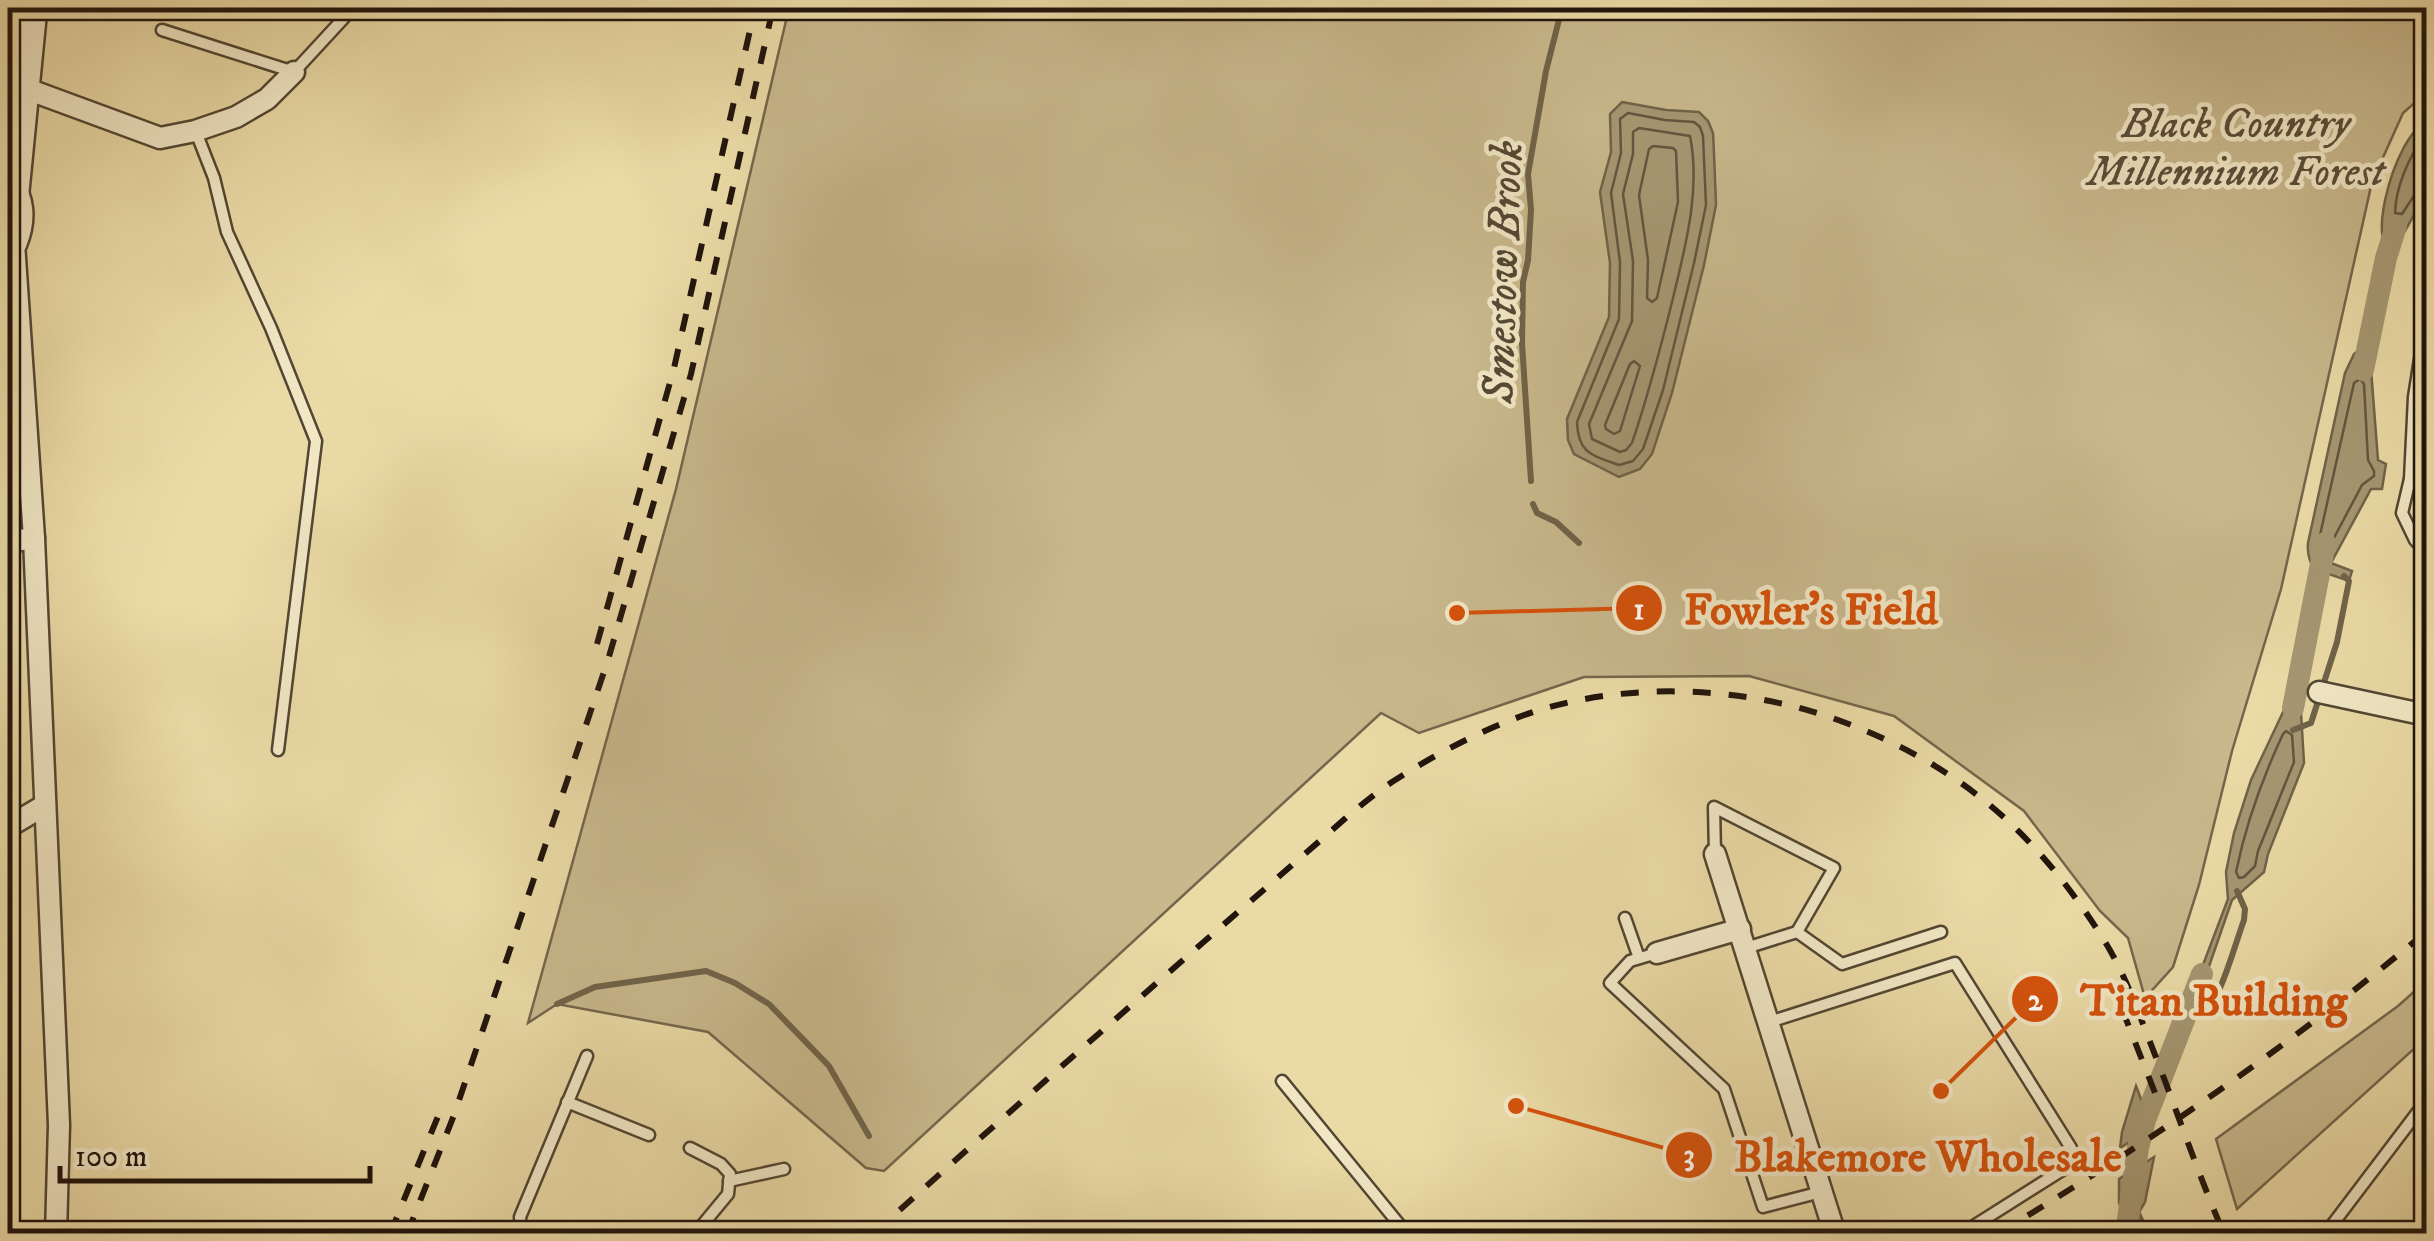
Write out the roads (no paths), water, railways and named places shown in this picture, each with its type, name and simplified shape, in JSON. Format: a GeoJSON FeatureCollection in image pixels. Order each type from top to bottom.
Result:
{"type":"FeatureCollection","features":[{"type":"Feature","properties":{"kind":"street"},"geometry":{"type":"LineString","coordinates":[[34,8],[27,89],[15,122],[12,184],[20,226],[10,245],[14,352],[34,538],[59,1125],[56,1234]]}},
{"type":"Feature","properties":{"kind":"street"},"geometry":{"type":"LineString","coordinates":[[27,89],[160,138],[236,117],[267,98],[294,72]]}},
{"type":"Feature","properties":{"kind":"street"},"geometry":{"type":"LineString","coordinates":[[8,542],[34,538]]}},
{"type":"Feature","properties":{"kind":"street"},"geometry":{"type":"LineString","coordinates":[[2319,692],[2424,711]]}},
{"type":"Feature","properties":{"kind":"street"},"geometry":{"type":"LineString","coordinates":[[8,827],[45,805]]}},
{"type":"Feature","properties":{"kind":"street"},"geometry":{"type":"LineString","coordinates":[[1715,854],[1836,1234]]}},
{"type":"Feature","properties":{"kind":"street"},"geometry":{"type":"LineString","coordinates":[[1648,956],[1743,939]]}},
{"type":"Feature","properties":{"kind":"lane"},"geometry":{"type":"LineString","coordinates":[[162,30],[294,72],[353,8]]}},
{"type":"Feature","properties":{"kind":"lane"},"geometry":{"type":"LineString","coordinates":[[196,131],[214,178],[227,232],[316,441],[278,750]]}},
{"type":"Feature","properties":{"kind":"lane"},"geometry":{"type":"LineString","coordinates":[[2426,321],[2414,397],[2410,479],[2402,513],[2415,540],[2426,552]]}},
{"type":"Feature","properties":{"kind":"lane"},"geometry":{"type":"LineString","coordinates":[[2410,479],[2426,497]]}},
{"type":"Feature","properties":{"kind":"lane"},"geometry":{"type":"LineString","coordinates":[[1715,854],[1714,808],[1834,868],[1797,932]]}},
{"type":"Feature","properties":{"kind":"lane"},"geometry":{"type":"LineString","coordinates":[[1625,918],[1648,956],[1630,961],[1610,982],[1724,1089],[1763,1207],[1822,1192]]}},
{"type":"Feature","properties":{"kind":"lane"},"geometry":{"type":"LineString","coordinates":[[1743,939],[1797,932],[1842,964],[1942,932]]}},
{"type":"Feature","properties":{"kind":"lane"},"geometry":{"type":"LineString","coordinates":[[1769,1022],[1955,963],[2070,1148],[2064,1169],[1961,1234]]}},
{"type":"Feature","properties":{"kind":"lane"},"geometry":{"type":"LineString","coordinates":[[521,1234],[520,1216],[586,1056]]}},
{"type":"Feature","properties":{"kind":"lane"},"geometry":{"type":"LineString","coordinates":[[1282,1081],[1407,1234]]}},
{"type":"Feature","properties":{"kind":"lane"},"geometry":{"type":"LineString","coordinates":[[2326,1234],[2426,1101]]}},
{"type":"Feature","properties":{"kind":"lane"},"geometry":{"type":"LineString","coordinates":[[568,1102],[649,1135]]}},
{"type":"Feature","properties":{"kind":"lane"},"geometry":{"type":"LineString","coordinates":[[690,1148],[721,1164],[730,1174],[728,1194],[695,1234]]}},
{"type":"Feature","properties":{"kind":"lane"},"geometry":{"type":"LineString","coordinates":[[730,1181],[784,1170]]}},
{"type":"Feature","properties":{"kind":"water"},"geometry":{"type":"Polygon","coordinates":[[[1622,102],[1699,112],[1708,121],[1713,133],[1716,205],[1672,393],[1652,454],[1640,469],[1619,477],[1574,454],[1568,440],[1567,419],[1609,317],[1610,263],[1600,192],[1611,152],[1610,114],[1622,102]]]}},
{"type":"Feature","properties":{"kind":"water"},"geometry":{"type":"Polygon","coordinates":[[[2426,114],[2426,193],[2388,252],[2382,229],[2389,186],[2403,149],[2426,114]]]}},
{"type":"Feature","properties":{"kind":"water"},"geometry":{"type":"Polygon","coordinates":[[[2369,343],[2378,460],[2386,464],[2382,489],[2371,489],[2331,563],[2352,571],[2349,581],[2318,573],[2310,559],[2308,543],[2345,373],[2354,354],[2369,343]]]}},
{"type":"Feature","properties":{"kind":"water"},"geometry":{"type":"Polygon","coordinates":[[[2299,678],[2304,763],[2264,872],[2232,900],[2198,998],[2199,1019],[2188,995],[2228,899],[2226,872],[2234,833],[2251,780],[2299,678]]]}},
{"type":"Feature","properties":{"kind":"water"},"geometry":{"type":"Polygon","coordinates":[[[2136,1086],[2152,1128],[2120,1148],[2122,1132],[2136,1086]]]}},
{"type":"Feature","properties":{"kind":"water"},"geometry":{"type":"Polygon","coordinates":[[[2154,1157],[2145,1202],[2132,1233],[2123,1233],[2126,1220],[2119,1203],[2119,1179],[2154,1157]]]}},
{"type":"Feature","properties":{"kind":"waterway","name":"Smestow Brook"},"geometry":{"type":"LineString","coordinates":[[1531,481],[1522,343],[1523,282],[1531,210],[1528,174],[1546,71],[1562,8]]}},
{"type":"Feature","properties":{"kind":"waterway"},"geometry":{"type":"LineString","coordinates":[[2363,370],[2396,226]]}},
{"type":"Feature","properties":{"kind":"waterway","name":"Smestow Brook"},"geometry":{"type":"LineString","coordinates":[[1533,504],[1537,513],[1556,522],[1579,543]]}},
{"type":"Feature","properties":{"kind":"waterway"},"geometry":{"type":"LineString","coordinates":[[2293,708],[2325,543]]}},
{"type":"Feature","properties":{"kind":"waterway"},"geometry":{"type":"LineString","coordinates":[[2293,730],[2311,723],[2337,642],[2349,581],[2344,576]]}},
{"type":"Feature","properties":{"kind":"waterway"},"geometry":{"type":"LineString","coordinates":[[2187,1013],[2202,1017],[2221,986],[2244,920],[2245,909],[2237,891]]}},
{"type":"Feature","properties":{"kind":"waterway"},"geometry":{"type":"LineString","coordinates":[[557,1004],[595,987],[706,971],[735,983],[769,1004],[829,1066],[869,1136]]}},
{"type":"Feature","properties":{"kind":"waterway"},"geometry":{"type":"LineString","coordinates":[[2126,1234],[2145,1120],[2202,974]]}},
{"type":"Feature","properties":{"kind":"waterway"},"geometry":{"type":"LineString","coordinates":[[2135,1207],[2145,1234]]}},
{"type":"Feature","properties":{"kind":"railway"},"geometry":{"type":"LineString","coordinates":[[597,644],[674,368],[755,8]]}},
{"type":"Feature","properties":{"kind":"railway"},"geometry":{"type":"LineString","coordinates":[[407,1234],[454,1115],[608,660],[691,374],[773,8]]}},
{"type":"Feature","properties":{"kind":"railway"},"geometry":{"type":"LineString","coordinates":[[873,1234],[1338,825],[1392,782],[1476,735],[1545,708],[1629,693],[1672,691],[1757,699],[1838,720],[1920,757],[1990,805],[2020,833],[2076,899],[2116,961],[2224,1234]]}},
{"type":"Feature","properties":{"kind":"railway"},"geometry":{"type":"LineString","coordinates":[[1997,1234],[2218,1091],[2324,1014],[2426,932]]}},
{"type":"Feature","properties":{"kind":"railway"},"geometry":{"type":"LineString","coordinates":[[2122,1009],[2157,1098]]}},
{"type":"Feature","properties":{"kind":"railway"},"geometry":{"type":"LineString","coordinates":[[390,1234],[443,1104]]}},
{"type":"Feature","properties":{"kind":"place","name":"Fowler's Field"},"geometry":{"type":"Point","coordinates":[1457,613]}},
{"type":"Feature","properties":{"kind":"place","name":"Titan Building"},"geometry":{"type":"Point","coordinates":[1941,1091]}},
{"type":"Feature","properties":{"kind":"place","name":"Blakemore Wholesale"},"geometry":{"type":"Point","coordinates":[1516,1106]}},
{"type":"Feature","properties":{"kind":"park label","name":"Black Country Millennium Forest"},"geometry":{"type":"Point","coordinates":[2236,146]}}]}
